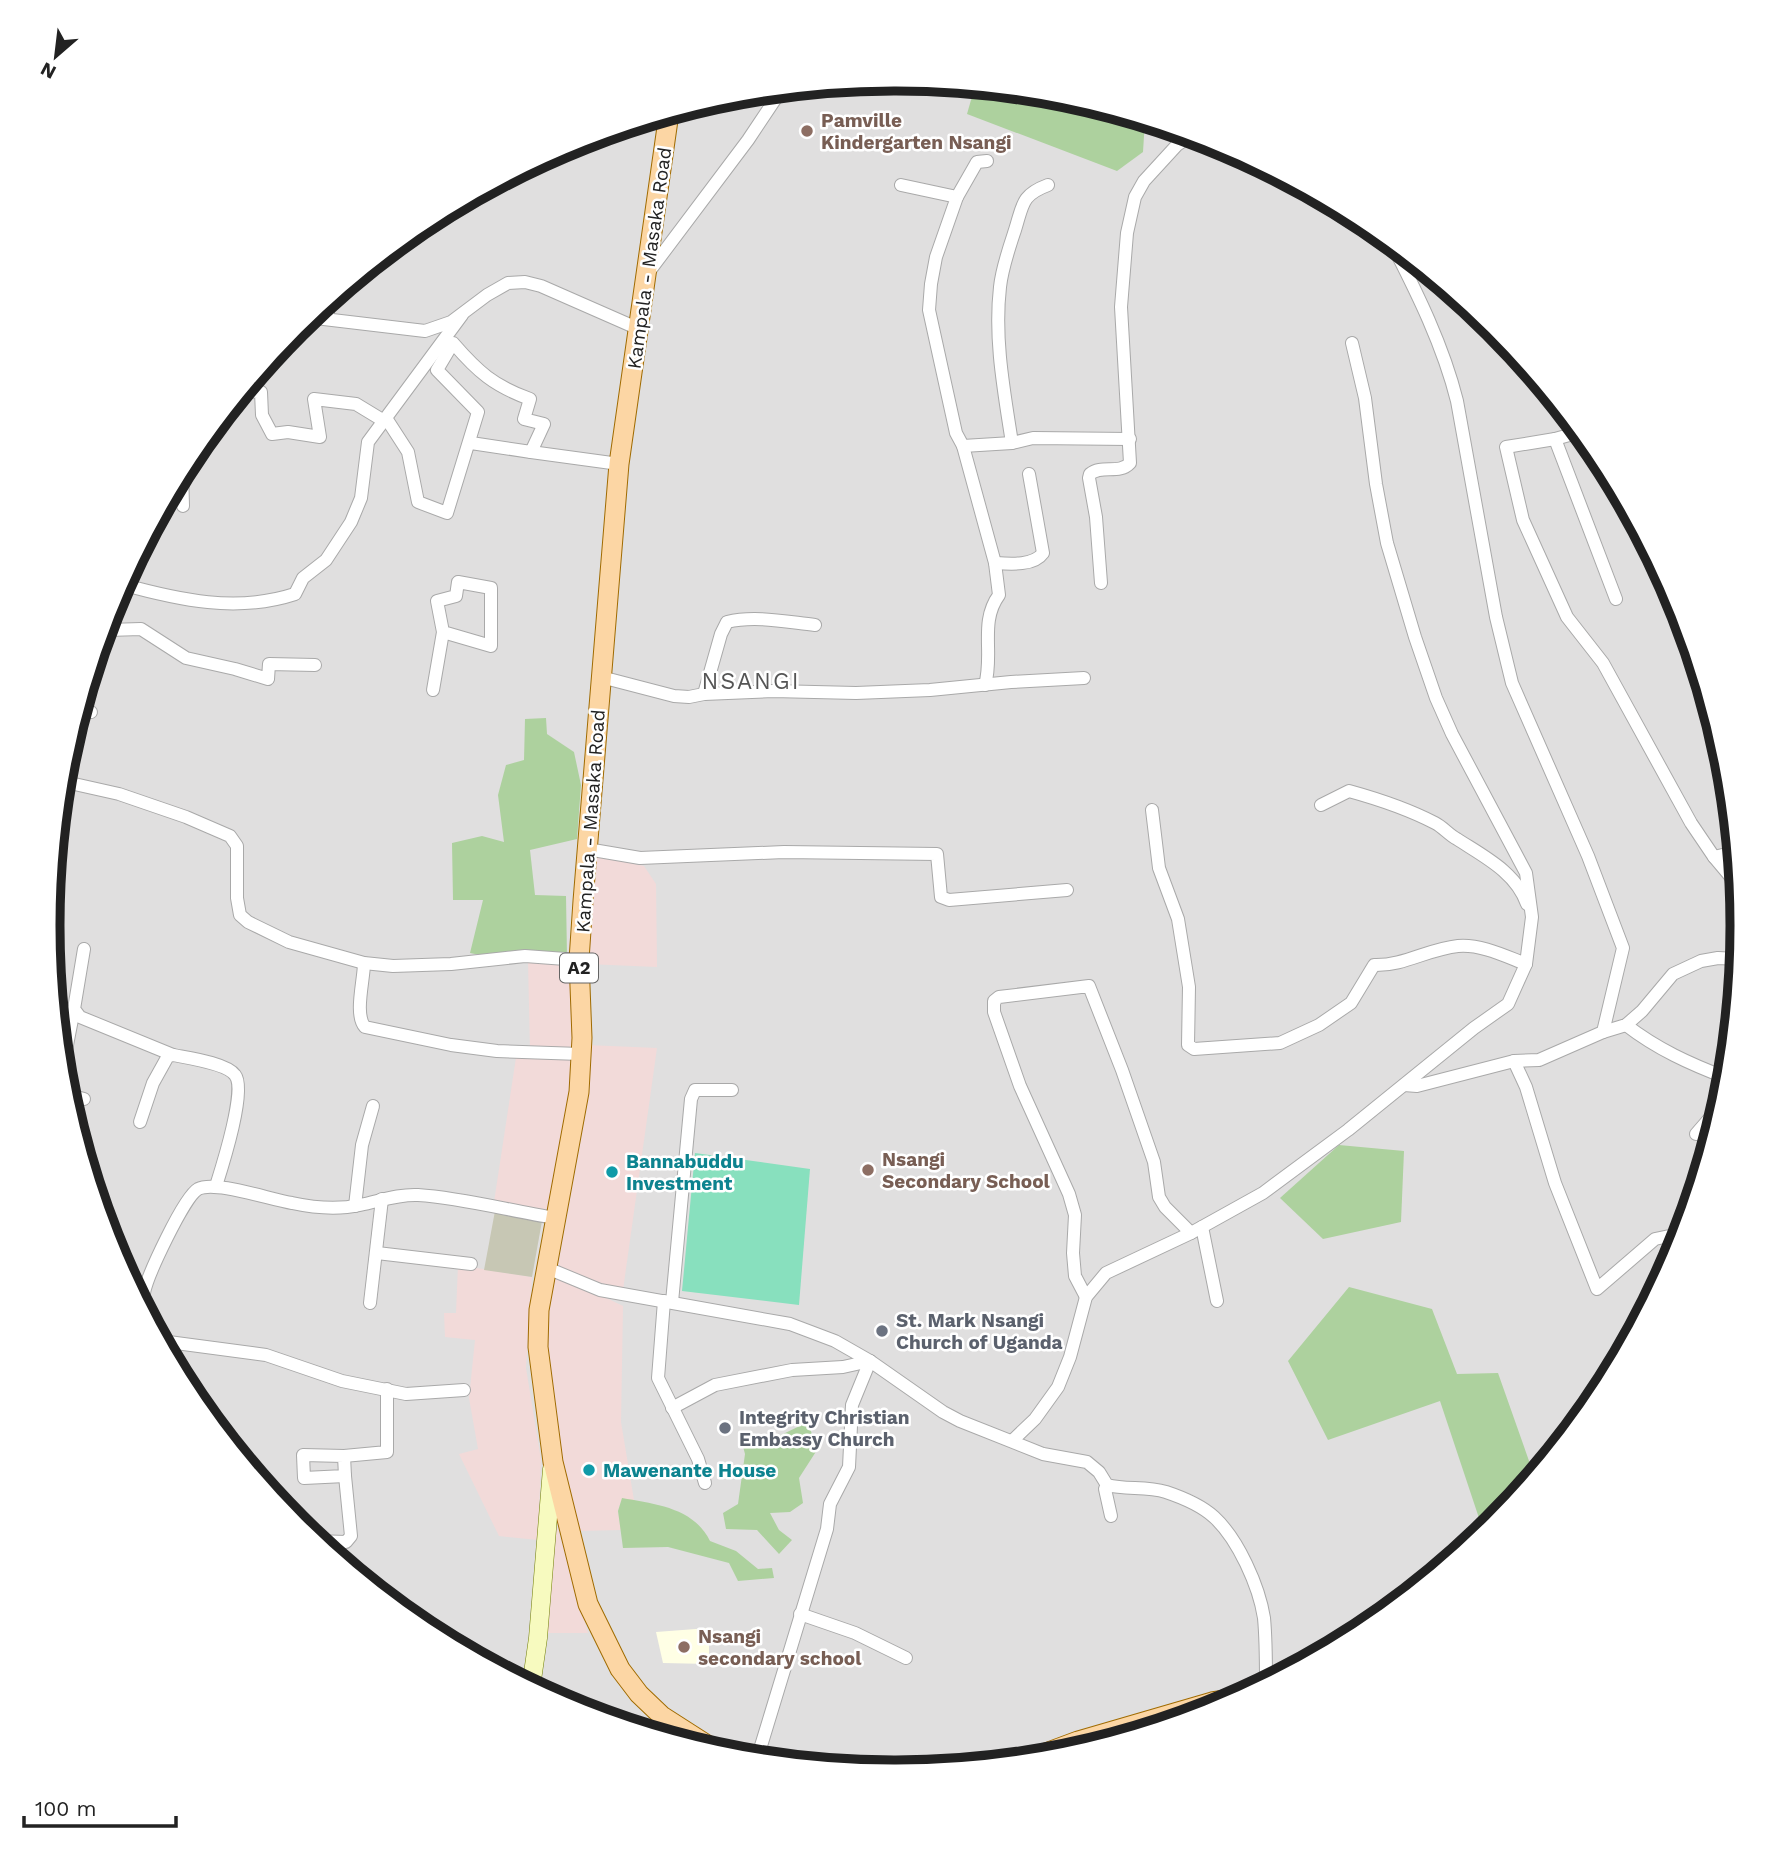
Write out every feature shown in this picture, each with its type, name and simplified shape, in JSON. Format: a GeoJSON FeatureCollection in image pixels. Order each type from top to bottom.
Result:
{"type":"FeatureCollection","features":[{"type":"Feature","properties":{"kind":"main road","name":"Kampala - Masaka Road"},"geometry":{"type":"LineString","coordinates":[[667,122],[620,464],[579,960],[579,1092],[539,1310],[538,1347],[553,1462],[588,1604],[620,1669],[639,1694],[662,1716],[692,1735]]}},
{"type":"Feature","properties":{"kind":"main road"},"geometry":{"type":"LineString","coordinates":[[532,1677],[538,1638],[553,1462]]}},
{"type":"Feature","properties":{"kind":"street"},"geometry":{"type":"LineString","coordinates":[[648,274],[775,100]]}},
{"type":"Feature","properties":{"kind":"street"},"geometry":{"type":"LineString","coordinates":[[1101,583],[1090,474],[1095,470],[1126,467],[1130,463],[1121,307],[1127,233],[1135,197],[1144,181],[1182,142]]}},
{"type":"Feature","properties":{"kind":"street"},"geometry":{"type":"LineString","coordinates":[[985,685],[989,615],[992,603],[999,595],[995,563],[963,446],[957,433],[929,310],[936,257],[957,197],[977,162],[988,161]]}},
{"type":"Feature","properties":{"kind":"street"},"geometry":{"type":"LineString","coordinates":[[901,185],[957,197]]}},
{"type":"Feature","properties":{"kind":"street"},"geometry":{"type":"LineString","coordinates":[[1012,443],[999,358],[1000,286],[1024,202],[1031,191],[1048,185]]}},
{"type":"Feature","properties":{"kind":"street"},"geometry":{"type":"LineString","coordinates":[[1401,262],[1417,293],[1452,382],[1496,617],[1512,683],[1588,856],[1623,947],[1603,1032]]}},
{"type":"Feature","properties":{"kind":"street"},"geometry":{"type":"LineString","coordinates":[[322,318],[425,331],[462,315],[487,295],[508,283],[525,282],[541,286],[639,329]]}},
{"type":"Feature","properties":{"kind":"street"},"geometry":{"type":"LineString","coordinates":[[328,313],[328,319]]}},
{"type":"Feature","properties":{"kind":"street"},"geometry":{"type":"LineString","coordinates":[[132,587],[232,605],[270,602],[295,594],[303,578],[326,561],[351,522],[361,498],[368,442],[462,315]]}},
{"type":"Feature","properties":{"kind":"street"},"geometry":{"type":"LineString","coordinates":[[253,392],[261,392],[262,415],[272,434],[288,432],[320,437],[314,399],[356,404],[385,419],[408,452],[418,502],[447,513],[471,443],[478,412],[438,370],[453,343],[477,369],[504,390],[530,399],[524,419],[544,424],[531,452]]}},
{"type":"Feature","properties":{"kind":"street"},"geometry":{"type":"LineString","coordinates":[[1012,1441],[1035,1419],[1058,1387],[1070,1357],[1086,1297],[1106,1273],[1196,1230],[1263,1193],[1508,1004],[1526,964],[1532,917],[1526,873],[1452,734],[1436,698],[1393,570],[1376,484],[1365,398],[1352,343]]}},
{"type":"Feature","properties":{"kind":"street"},"geometry":{"type":"LineString","coordinates":[[1570,435],[1506,446],[1523,520],[1567,617],[1603,663],[1691,822],[1728,874]]}},
{"type":"Feature","properties":{"kind":"street"},"geometry":{"type":"LineString","coordinates":[[963,446],[1012,443],[1033,438],[1130,439]]}},
{"type":"Feature","properties":{"kind":"street"},"geometry":{"type":"LineString","coordinates":[[1555,439],[1616,599]]}},
{"type":"Feature","properties":{"kind":"street"},"geometry":{"type":"LineString","coordinates":[[471,443],[620,464]]}},
{"type":"Feature","properties":{"kind":"street"},"geometry":{"type":"LineString","coordinates":[[995,563],[1029,562],[1040,558],[1043,553],[1029,474]]}},
{"type":"Feature","properties":{"kind":"street"},"geometry":{"type":"LineString","coordinates":[[183,490],[183,506]]}},
{"type":"Feature","properties":{"kind":"street"},"geometry":{"type":"LineString","coordinates":[[433,690],[443,632],[437,601],[456,596],[458,582],[491,587],[491,646],[443,632]]}},
{"type":"Feature","properties":{"kind":"street"},"geometry":{"type":"LineString","coordinates":[[704,694],[727,622],[737,619],[769,620],[815,625]]}},
{"type":"Feature","properties":{"kind":"street"},"geometry":{"type":"LineString","coordinates":[[114,630],[141,629],[186,658],[268,679],[269,664],[315,665]]}},
{"type":"Feature","properties":{"kind":"street"},"geometry":{"type":"LineString","coordinates":[[601,677],[674,696],[773,691],[856,693],[1084,678]]}},
{"type":"Feature","properties":{"kind":"street"},"geometry":{"type":"LineString","coordinates":[[73,784],[119,794],[222,831],[234,840],[237,846],[237,898],[240,915],[248,922],[289,942],[364,963],[393,966],[451,964],[526,956],[579,960]]}},
{"type":"Feature","properties":{"kind":"street"},"geometry":{"type":"LineString","coordinates":[[1321,805],[1349,791],[1438,824],[1453,837],[1487,857],[1509,877],[1524,895],[1532,917]]}},
{"type":"Feature","properties":{"kind":"street"},"geometry":{"type":"LineString","coordinates":[[1152,810],[1160,869],[1178,919],[1189,987],[1188,1045],[1195,1049],[1280,1043],[1319,1025],[1351,1003],[1374,965],[1391,966],[1432,951],[1460,945],[1485,949],[1526,964]]}},
{"type":"Feature","properties":{"kind":"street"},"geometry":{"type":"LineString","coordinates":[[587,849],[640,859],[784,852],[937,854],[941,897],[949,900],[1067,890]]}},
{"type":"Feature","properties":{"kind":"street"},"geometry":{"type":"LineString","coordinates":[[1714,857],[1726,854]]}},
{"type":"Feature","properties":{"kind":"street"},"geometry":{"type":"LineString","coordinates":[[68,1040],[84,948]]}},
{"type":"Feature","properties":{"kind":"street"},"geometry":{"type":"LineString","coordinates":[[1404,1084],[1417,1086],[1514,1061],[1539,1060],[1626,1025],[1642,1011],[1673,974],[1701,961],[1729,959]]}},
{"type":"Feature","properties":{"kind":"street"},"geometry":{"type":"LineString","coordinates":[[364,963],[360,1007],[361,1023],[365,1027],[451,1045],[497,1051],[580,1054]]}},
{"type":"Feature","properties":{"kind":"street"},"geometry":{"type":"LineString","coordinates":[[1086,1297],[1075,1276],[1075,1215],[1069,1194],[1020,1086],[994,1012],[994,1001],[999,997],[1088,986],[1122,1070],[1154,1162],[1159,1196],[1165,1208],[1196,1230],[1217,1301]]}},
{"type":"Feature","properties":{"kind":"street"},"geometry":{"type":"LineString","coordinates":[[74,1009],[80,1017],[173,1055],[211,1063],[237,1076],[239,1089],[235,1115],[216,1186]]}},
{"type":"Feature","properties":{"kind":"street"},"geometry":{"type":"LineString","coordinates":[[1626,1025],[1646,1041],[1715,1073]]}},
{"type":"Feature","properties":{"kind":"street"},"geometry":{"type":"LineString","coordinates":[[141,1122],[153,1083],[165,1059],[173,1055]]}},
{"type":"Feature","properties":{"kind":"street"},"geometry":{"type":"LineString","coordinates":[[1514,1061],[1526,1087],[1555,1183],[1597,1289],[1655,1239],[1669,1236]]}},
{"type":"Feature","properties":{"kind":"street"},"geometry":{"type":"LineString","coordinates":[[705,1483],[698,1460],[658,1378],[691,1099],[695,1090],[732,1090]]}},
{"type":"Feature","properties":{"kind":"street"},"geometry":{"type":"LineString","coordinates":[[78,1098],[83,1099]]}},
{"type":"Feature","properties":{"kind":"street"},"geometry":{"type":"LineString","coordinates":[[355,1206],[362,1145],[373,1106]]}},
{"type":"Feature","properties":{"kind":"street"},"geometry":{"type":"LineString","coordinates":[[1696,1134],[1705,1123]]}},
{"type":"Feature","properties":{"kind":"street"},"geometry":{"type":"LineString","coordinates":[[144,1291],[186,1203],[193,1192],[201,1187],[216,1186],[293,1204],[332,1209],[396,1196],[418,1195],[555,1219]]}},
{"type":"Feature","properties":{"kind":"street"},"geometry":{"type":"LineString","coordinates":[[370,1303],[382,1199]]}},
{"type":"Feature","properties":{"kind":"street"},"geometry":{"type":"LineString","coordinates":[[377,1253],[471,1264]]}},
{"type":"Feature","properties":{"kind":"street"},"geometry":{"type":"LineString","coordinates":[[548,1268],[600,1290],[790,1324],[835,1340],[943,1412],[1043,1454],[1087,1462],[1099,1472],[1107,1485],[1105,1489],[1111,1516]]}},
{"type":"Feature","properties":{"kind":"street"},"geometry":{"type":"LineString","coordinates":[[171,1342],[266,1355],[342,1381],[406,1394],[464,1390]]}},
{"type":"Feature","properties":{"kind":"street"},"geometry":{"type":"LineString","coordinates":[[673,1408],[715,1385],[792,1370],[843,1367],[870,1361]]}},
{"type":"Feature","properties":{"kind":"street"},"geometry":{"type":"LineString","coordinates":[[760,1749],[827,1529],[830,1504],[849,1467],[852,1405],[870,1361]]}},
{"type":"Feature","properties":{"kind":"street"},"geometry":{"type":"LineString","coordinates":[[345,1476],[304,1478],[303,1455],[344,1456],[387,1452],[387,1389]]}},
{"type":"Feature","properties":{"kind":"street"},"geometry":{"type":"LineString","coordinates":[[332,1542],[346,1542],[351,1536],[344,1456]]}},
{"type":"Feature","properties":{"kind":"street"},"geometry":{"type":"LineString","coordinates":[[1107,1485],[1153,1488],[1213,1517],[1229,1536],[1255,1581],[1264,1617],[1266,1673]]}},
{"type":"Feature","properties":{"kind":"street"},"geometry":{"type":"LineString","coordinates":[[800,1614],[855,1633],[906,1658]]}},
{"type":"Feature","properties":{"kind":"shaded area"},"geometry":{"type":"Polygon","coordinates":[[[840,92],[949,92],[1003,98],[1111,119],[1163,135],[1214,154],[1312,202],[1403,263],[1445,298],[1485,335],[1557,417],[1618,508],[1643,556],[1666,606],[1701,709],[1722,817],[1730,926],[1722,1034],[1701,1142],[1685,1194],[1666,1245],[1618,1343],[1557,1434],[1522,1476],[1485,1516],[1403,1588],[1312,1649],[1264,1674],[1214,1697],[1111,1732],[1003,1753],[949,1759],[840,1759],[786,1753],[678,1732],[626,1716],[575,1697],[477,1649],[386,1588],[344,1553],[304,1516],[232,1434],[171,1343],[146,1295],[123,1245],[88,1142],[67,1034],[61,980],[61,871],[67,817],[88,709],[104,657],[123,606],[171,508],[232,417],[267,375],[304,335],[386,263],[477,202],[525,177],[575,154],[678,119],[786,98],[840,92]]]}},
{"type":"Feature","properties":{"kind":"shaded area"},"geometry":{"type":"Polygon","coordinates":[[[595,855],[644,866],[656,884],[657,967],[587,964],[595,855]]]}},
{"type":"Feature","properties":{"kind":"shaded area"},"geometry":{"type":"Polygon","coordinates":[[[538,958],[575,966],[575,1023],[566,1137],[548,1213],[494,1202],[517,1051],[530,1051],[528,960],[538,958]]]}},
{"type":"Feature","properties":{"kind":"shaded area"},"geometry":{"type":"Polygon","coordinates":[[[587,1045],[657,1048],[623,1290],[570,1273],[558,1265],[587,1106],[587,1045]]]}},
{"type":"Feature","properties":{"kind":"shaded area"},"geometry":{"type":"Polygon","coordinates":[[[495,1211],[542,1221],[532,1277],[484,1270],[495,1211]]]}},
{"type":"Feature","properties":{"kind":"shaded area"},"geometry":{"type":"Polygon","coordinates":[[[458,1265],[532,1277],[526,1368],[541,1460],[538,1540],[499,1536],[459,1454],[478,1449],[469,1398],[475,1340],[445,1337],[444,1313],[456,1313],[458,1265]]]}},
{"type":"Feature","properties":{"kind":"shaded area"},"geometry":{"type":"Polygon","coordinates":[[[553,1272],[623,1306],[621,1422],[634,1500],[621,1501],[618,1511],[621,1530],[578,1531],[545,1379],[546,1313],[553,1272]]]}},
{"type":"Feature","properties":{"kind":"shaded area"},"geometry":{"type":"Polygon","coordinates":[[[555,1510],[557,1526],[588,1633],[542,1633],[555,1510]]]}},
{"type":"Feature","properties":{"kind":"shaded area","name":"Nsangi secondary school"},"geometry":{"type":"Polygon","coordinates":[[[709,1628],[709,1664],[663,1663],[656,1632],[709,1628]]]}},
{"type":"Feature","properties":{"kind":"green space"},"geometry":{"type":"Polygon","coordinates":[[[973,95],[1057,107],[1144,129],[1143,152],[1117,171],[967,114],[973,95]]]}},
{"type":"Feature","properties":{"kind":"green space"},"geometry":{"type":"Polygon","coordinates":[[[546,718],[547,734],[574,752],[581,785],[577,839],[530,850],[535,895],[566,896],[567,957],[504,960],[470,953],[483,900],[453,900],[452,843],[482,836],[504,842],[498,795],[506,765],[524,760],[525,719],[546,718]]]}},
{"type":"Feature","properties":{"kind":"green space"},"geometry":{"type":"Polygon","coordinates":[[[1339,1145],[1404,1151],[1401,1222],[1323,1239],[1280,1198],[1339,1145]]]}},
{"type":"Feature","properties":{"kind":"green space"},"geometry":{"type":"Polygon","coordinates":[[[695,1153],[810,1169],[799,1305],[682,1291],[695,1153]]]}},
{"type":"Feature","properties":{"kind":"green space"},"geometry":{"type":"Polygon","coordinates":[[[1349,1287],[1432,1309],[1457,1374],[1498,1373],[1531,1466],[1480,1521],[1440,1401],[1328,1440],[1288,1361],[1349,1287]]]}},
{"type":"Feature","properties":{"kind":"green space"},"geometry":{"type":"Polygon","coordinates":[[[808,1422],[817,1450],[799,1478],[803,1503],[790,1512],[770,1513],[779,1530],[792,1540],[779,1554],[757,1530],[726,1529],[723,1513],[738,1504],[745,1454],[740,1435],[781,1435],[808,1422]]]}},
{"type":"Feature","properties":{"kind":"green space"},"geometry":{"type":"Polygon","coordinates":[[[622,1498],[684,1514],[703,1530],[710,1541],[736,1551],[758,1569],[772,1568],[774,1578],[738,1581],[729,1563],[668,1547],[623,1548],[618,1511],[622,1498]]]}},
{"type":"Feature","properties":{"kind":"place","name":"Pamville Kindergarten Nsangi"},"geometry":{"type":"Point","coordinates":[807,131]}},
{"type":"Feature","properties":{"kind":"place","name":"Nsangi Secondary School"},"geometry":{"type":"Point","coordinates":[868,1170]}},
{"type":"Feature","properties":{"kind":"place","name":"Bannabuddu Investment"},"geometry":{"type":"Point","coordinates":[612,1172]}},
{"type":"Feature","properties":{"kind":"place","name":"St. Mark Nsangi Church of Uganda"},"geometry":{"type":"Point","coordinates":[882,1331]}},
{"type":"Feature","properties":{"kind":"place","name":"Integrity Christian Embassy Church"},"geometry":{"type":"Point","coordinates":[725,1428]}},
{"type":"Feature","properties":{"kind":"place","name":"Mawenante House"},"geometry":{"type":"Point","coordinates":[589,1470]}},
{"type":"Feature","properties":{"kind":"place","name":"Nsangi secondary school"},"geometry":{"type":"Point","coordinates":[684,1647]}},
{"type":"Feature","properties":{"kind":"district","name":"NSANGI"},"geometry":{"type":"Point","coordinates":[751,681]}}]}
